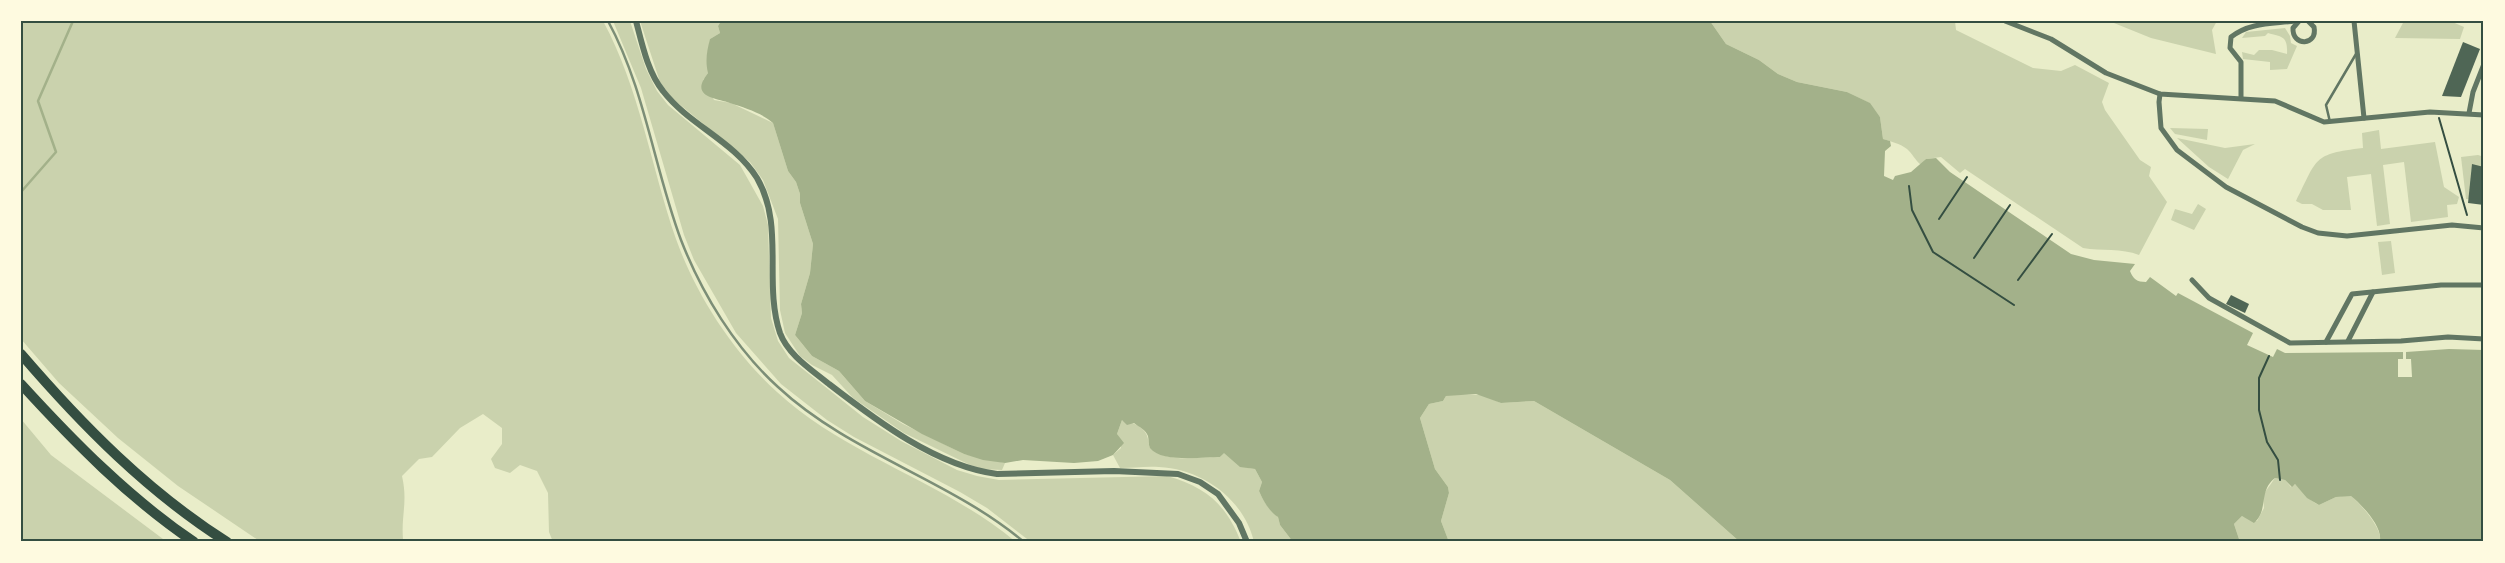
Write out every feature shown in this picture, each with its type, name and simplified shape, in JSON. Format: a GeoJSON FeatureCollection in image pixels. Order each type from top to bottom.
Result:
{"type":"FeatureCollection","features":[{"type":"Feature","properties":{"kind":"highway"},"geometry":{"type":"LineString","coordinates":[[21,354],[96,437],[175,506],[227,542]]}},
{"type":"Feature","properties":{"kind":"highway"},"geometry":{"type":"LineString","coordinates":[[21,384],[80,447],[124,487],[194,542]]}},
{"type":"Feature","properties":{"kind":"street"},"geometry":{"type":"LineString","coordinates":[[636,21],[652,70],[662,91],[671,101],[729,147],[755,175],[762,186],[772,222],[773,287],[780,334],[790,350],[802,362],[870,416],[904,437],[977,471],[1015,474],[1154,472],[1189,477],[1218,494],[1239,523],[1247,542]]}},
{"type":"Feature","properties":{"kind":"street"},"geometry":{"type":"LineString","coordinates":[[2004,21],[2051,39],[2106,73],[2160,94],[2275,101],[2315,119],[2330,122],[2430,112],[2484,115]]}},
{"type":"Feature","properties":{"kind":"street"},"geometry":{"type":"LineString","coordinates":[[2241,98],[2241,62],[2230,48],[2232,37],[2246,28],[2257,25],[2295,21]]}},
{"type":"Feature","properties":{"kind":"street"},"geometry":{"type":"LineString","coordinates":[[2300,21],[2294,25],[2293,36],[2298,41],[2305,43],[2311,40],[2315,34],[2314,27],[2308,21]]}},
{"type":"Feature","properties":{"kind":"street"},"geometry":{"type":"LineString","coordinates":[[2354,21],[2364,118]]}},
{"type":"Feature","properties":{"kind":"street"},"geometry":{"type":"LineString","coordinates":[[2470,113],[2473,92],[2484,64]]}},
{"type":"Feature","properties":{"kind":"street"},"geometry":{"type":"LineString","coordinates":[[2160,94],[2161,128],[2177,150],[2226,187],[2302,227],[2318,232],[2346,236],[2452,224],[2484,228]]}},
{"type":"Feature","properties":{"kind":"street"},"geometry":{"type":"LineString","coordinates":[[2192,280],[2209,298],[2290,343],[2448,337],[2484,339]]}},
{"type":"Feature","properties":{"kind":"street"},"geometry":{"type":"LineString","coordinates":[[2326,342],[2350,295],[2441,285],[2484,285]]}},
{"type":"Feature","properties":{"kind":"street"},"geometry":{"type":"LineString","coordinates":[[2348,341],[2372,292]]}},
{"type":"Feature","properties":{"kind":"lane"},"geometry":{"type":"LineString","coordinates":[[2330,122],[2326,105],[2356,54]]}},
{"type":"Feature","properties":{"kind":"path"},"geometry":{"type":"LineString","coordinates":[[2439,118],[2467,214]]}},
{"type":"Feature","properties":{"kind":"path"},"geometry":{"type":"LineString","coordinates":[[1939,219],[1967,177]]}},
{"type":"Feature","properties":{"kind":"path"},"geometry":{"type":"LineString","coordinates":[[1909,186],[1912,210],[1933,252],[2014,305]]}},
{"type":"Feature","properties":{"kind":"path"},"geometry":{"type":"LineString","coordinates":[[1974,258],[2010,205]]}},
{"type":"Feature","properties":{"kind":"path"},"geometry":{"type":"LineString","coordinates":[[2018,280],[2052,234]]}},
{"type":"Feature","properties":{"kind":"path"},"geometry":{"type":"LineString","coordinates":[[2269,356],[2259,378],[2258,400],[2265,434],[2278,460],[2280,480]]}},
{"type":"Feature","properties":{"kind":"shaded area"},"geometry":{"type":"Polygon","coordinates":[[[21,21],[603,21],[616,47],[636,101],[667,212],[684,260],[705,301],[745,359],[777,392],[805,415],[865,452],[958,502],[1016,542],[553,542],[549,532],[548,493],[537,471],[520,465],[510,473],[495,468],[491,459],[502,444],[502,428],[483,414],[460,428],[432,457],[419,459],[402,476],[404,485],[403,539],[371,539],[368,542],[261,542],[178,486],[118,438],[59,383],[21,339],[21,21]]]}},
{"type":"Feature","properties":{"kind":"shaded area"},"geometry":{"type":"Polygon","coordinates":[[[613,21],[630,21],[646,69],[657,91],[668,105],[740,165],[763,206],[768,225],[771,318],[778,341],[789,358],[863,417],[901,441],[957,470],[999,480],[1167,476],[1193,486],[1213,499],[1229,517],[1241,542],[1031,542],[987,508],[854,437],[827,420],[781,384],[736,333],[694,260],[684,235],[641,88],[613,21]]]}},
{"type":"Feature","properties":{"kind":"shaded area"},"geometry":{"type":"Polygon","coordinates":[[[640,21],[721,21],[718,26],[720,33],[710,39],[708,73],[703,80],[714,100],[731,103],[773,123],[788,171],[796,182],[800,194],[800,203],[813,244],[810,273],[801,304],[802,313],[795,335],[812,356],[839,371],[865,401],[903,424],[964,454],[1005,463],[1002,470],[982,469],[968,464],[904,433],[853,398],[832,375],[812,365],[800,356],[785,333],[780,310],[778,219],[763,180],[750,162],[673,99],[660,82],[640,21]]]}},
{"type":"Feature","properties":{"kind":"shaded area"},"geometry":{"type":"Polygon","coordinates":[[[721,21],[1710,21],[1726,44],[1759,60],[1778,74],[1797,82],[1847,92],[1870,103],[1880,117],[1883,139],[1890,141],[1891,146],[1885,151],[1884,176],[1893,180],[1895,176],[1911,172],[1926,159],[1936,158],[1950,172],[2071,254],[2094,260],[2135,264],[2130,271],[2136,279],[2146,282],[2150,277],[2176,296],[2178,293],[2253,333],[2247,345],[2273,357],[2277,349],[2285,353],[2406,352],[2449,349],[2484,350],[2484,542],[2373,542],[2380,540],[2378,528],[2366,510],[2351,496],[2336,497],[2319,505],[2307,498],[2295,484],[2292,487],[2285,480],[2275,478],[2267,489],[2259,518],[2254,523],[2242,516],[2234,524],[2240,542],[1740,542],[1670,480],[1534,401],[1501,403],[1476,394],[1446,396],[1443,401],[1429,404],[1420,418],[1435,469],[1448,487],[1449,493],[1441,521],[1449,542],[1293,542],[1280,525],[1278,517],[1269,509],[1263,499],[1259,491],[1262,482],[1255,469],[1240,467],[1224,453],[1220,457],[1183,458],[1163,456],[1150,448],[1148,436],[1144,430],[1134,423],[1127,425],[1122,420],[1117,434],[1124,443],[1113,455],[1098,461],[1074,463],[1023,460],[1005,463],[983,460],[964,454],[922,434],[865,401],[839,371],[812,356],[795,335],[802,313],[801,304],[810,273],[813,244],[800,203],[800,194],[796,182],[788,171],[773,123],[753,111],[711,98],[703,92],[701,87],[708,73],[707,56],[710,39],[720,33],[718,26],[721,21]]]}},
{"type":"Feature","properties":{"kind":"shaded area"},"geometry":{"type":"Polygon","coordinates":[[[1710,21],[1955,21],[1956,30],[2033,68],[2061,71],[2075,65],[2109,83],[2102,102],[2105,110],[2140,160],[2151,167],[2149,176],[2167,202],[2139,255],[2126,251],[2083,248],[1965,169],[1960,173],[1941,157],[1926,159],[1921,165],[1904,147],[1883,139],[1880,117],[1869,103],[1847,92],[1797,82],[1778,74],[1759,60],[1726,44],[1710,21]]]}},
{"type":"Feature","properties":{"kind":"shaded area"},"geometry":{"type":"Polygon","coordinates":[[[2109,21],[2217,21],[2212,30],[2216,54],[2151,38],[2109,21]]]}},
{"type":"Feature","properties":{"kind":"shaded area"},"geometry":{"type":"Polygon","coordinates":[[[2404,21],[2450,21],[2464,27],[2460,39],[2395,38],[2404,21]]]}},
{"type":"Feature","properties":{"kind":"shaded area"},"geometry":{"type":"Polygon","coordinates":[[[2285,28],[2290,36],[2291,43],[2297,46],[2287,69],[2270,70],[2270,62],[2243,59],[2242,52],[2254,55],[2259,50],[2272,50],[2287,54],[2285,40],[2277,35],[2268,33],[2265,36],[2242,38],[2246,32],[2285,28]]]}},
{"type":"Feature","properties":{"kind":"shaded area"},"geometry":{"type":"Polygon","coordinates":[[[2170,128],[2208,129],[2207,140],[2175,134],[2170,128]]]}},
{"type":"Feature","properties":{"kind":"shaded area"},"geometry":{"type":"Polygon","coordinates":[[[2379,130],[2381,149],[2435,142],[2444,187],[2459,197],[2457,204],[2447,205],[2448,217],[2411,222],[2404,162],[2383,165],[2390,224],[2377,226],[2371,174],[2347,177],[2351,210],[2323,210],[2312,204],[2302,204],[2296,201],[2313,167],[2319,161],[2325,156],[2334,153],[2363,148],[2362,133],[2379,130]]]}},
{"type":"Feature","properties":{"kind":"shaded area"},"geometry":{"type":"Polygon","coordinates":[[[2177,138],[2225,148],[2255,144],[2243,150],[2228,179],[2209,167],[2177,138]]]}},
{"type":"Feature","properties":{"kind":"shaded area"},"geometry":{"type":"Polygon","coordinates":[[[2478,155],[2484,157],[2484,200],[2466,199],[2461,157],[2478,155]]]}},
{"type":"Feature","properties":{"kind":"shaded area"},"geometry":{"type":"Polygon","coordinates":[[[2198,204],[2206,209],[2194,230],[2171,220],[2175,209],[2192,214],[2198,204]]]}},
{"type":"Feature","properties":{"kind":"shaded area"},"geometry":{"type":"Polygon","coordinates":[[[2391,241],[2395,273],[2382,275],[2378,242],[2391,241]]]}},
{"type":"Feature","properties":{"kind":"shaded area"},"geometry":{"type":"Polygon","coordinates":[[[1452,394],[1483,395],[1501,403],[1534,401],[1670,480],[1740,542],[1449,542],[1441,521],[1449,493],[1448,487],[1435,469],[1420,418],[1429,404],[1443,401],[1446,396],[1452,394]]]}},
{"type":"Feature","properties":{"kind":"shaded area"},"geometry":{"type":"Polygon","coordinates":[[[21,419],[51,455],[167,542],[21,542],[21,419]]]}},
{"type":"Feature","properties":{"kind":"shaded area"},"geometry":{"type":"Polygon","coordinates":[[[1122,420],[1142,428],[1147,435],[1150,447],[1159,454],[1176,458],[1220,457],[1224,452],[1242,465],[1255,469],[1262,482],[1259,491],[1263,499],[1269,509],[1278,517],[1280,525],[1293,542],[1254,542],[1241,512],[1231,500],[1219,489],[1191,474],[1159,467],[1120,468],[1113,455],[1121,448],[1117,434],[1122,420]]]}},
{"type":"Feature","properties":{"kind":"shaded area"},"geometry":{"type":"Polygon","coordinates":[[[2275,478],[2285,480],[2291,487],[2295,484],[2319,505],[2336,497],[2350,495],[2378,529],[2380,540],[2240,542],[2234,524],[2242,516],[2257,521],[2264,508],[2263,495],[2275,478]]]}},
{"type":"Feature","properties":{"kind":"pier"},"geometry":{"type":"Polygon","coordinates":[[[2403,352],[2406,352],[2406,359],[2411,359],[2412,377],[2398,377],[2398,359],[2403,359],[2403,352]]]}},
{"type":"Feature","properties":{"kind":"building"},"geometry":{"type":"Polygon","coordinates":[[[2463,42],[2480,49],[2461,97],[2442,96],[2463,42]]]}},
{"type":"Feature","properties":{"kind":"building"},"geometry":{"type":"Polygon","coordinates":[[[2472,164],[2484,167],[2484,205],[2468,203],[2472,164]]]}},
{"type":"Feature","properties":{"kind":"building"},"geometry":{"type":"Polygon","coordinates":[[[2231,295],[2249,304],[2245,313],[2226,304],[2231,295]]]}},
{"type":"Feature","properties":{"kind":"waterway"},"geometry":{"type":"LineString","coordinates":[[21,192],[56,152],[38,101],[73,21]]}},
{"type":"Feature","properties":{"kind":"railway"},"geometry":{"type":"LineString","coordinates":[[608,21],[621,47],[631,74],[681,240],[699,280],[734,338],[762,372],[806,410],[836,431],[964,501],[995,520],[1024,542]]}}]}
